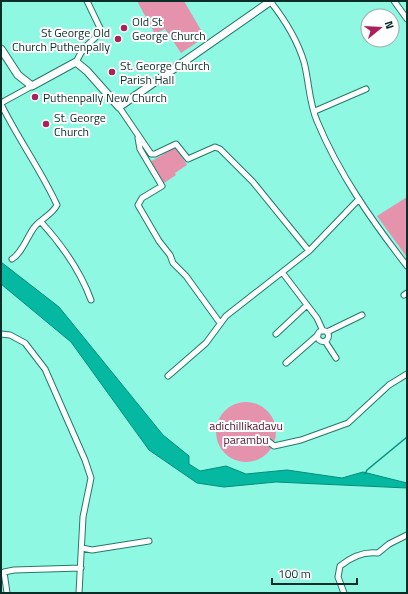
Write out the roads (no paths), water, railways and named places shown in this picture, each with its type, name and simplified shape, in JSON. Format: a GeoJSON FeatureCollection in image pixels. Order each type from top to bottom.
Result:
{"type":"FeatureCollection","features":[{"type":"Feature","properties":{"kind":"main road"},"geometry":{"type":"LineString","coordinates":[[1,49],[18,75],[32,86],[76,62],[87,71],[119,107],[271,1]]}},
{"type":"Feature","properties":{"kind":"street"},"geometry":{"type":"LineString","coordinates":[[76,62],[83,49],[98,35],[101,30],[87,1]]}},
{"type":"Feature","properties":{"kind":"street"},"geometry":{"type":"LineString","coordinates":[[271,1],[290,28],[301,55],[314,111],[325,137],[358,199],[407,266]]}},
{"type":"Feature","properties":{"kind":"street"},"geometry":{"type":"LineString","coordinates":[[394,1],[407,19]]}},
{"type":"Feature","properties":{"kind":"street"},"geometry":{"type":"LineString","coordinates":[[12,259],[16,256],[26,237],[36,225],[41,222],[57,205],[44,177],[31,159],[15,127],[7,118],[1,104],[32,86]]}},
{"type":"Feature","properties":{"kind":"street"},"geometry":{"type":"LineString","coordinates":[[314,111],[366,89]]}},
{"type":"Feature","properties":{"kind":"street"},"geometry":{"type":"LineString","coordinates":[[119,107],[151,154],[155,154],[176,144],[188,159],[215,147],[220,149],[253,182],[309,250]]}},
{"type":"Feature","properties":{"kind":"street"},"geometry":{"type":"LineString","coordinates":[[137,135],[140,149],[162,186],[142,198],[138,205],[170,255],[173,263],[186,276],[220,323]]}},
{"type":"Feature","properties":{"kind":"street"},"geometry":{"type":"LineString","coordinates":[[168,376],[206,343],[226,316],[309,250],[358,199]]}},
{"type":"Feature","properties":{"kind":"street"},"geometry":{"type":"LineString","coordinates":[[41,222],[54,236],[76,266],[91,300]]}},
{"type":"Feature","properties":{"kind":"street"},"geometry":{"type":"LineString","coordinates":[[282,272],[317,318],[328,337],[325,341]]}},
{"type":"Feature","properties":{"kind":"street"},"geometry":{"type":"LineString","coordinates":[[276,334],[307,305]]}},
{"type":"Feature","properties":{"kind":"street"},"geometry":{"type":"LineString","coordinates":[[286,363],[318,335],[362,315]]}},
{"type":"Feature","properties":{"kind":"street"},"geometry":{"type":"LineString","coordinates":[[1,334],[10,335],[25,343],[45,369],[85,460],[90,478],[85,499],[79,593]]}},
{"type":"Feature","properties":{"kind":"street"},"geometry":{"type":"LineString","coordinates":[[318,335],[319,340],[325,341],[336,358]]}},
{"type":"Feature","properties":{"kind":"street"},"geometry":{"type":"LineString","coordinates":[[268,441],[274,446],[302,440],[348,423],[389,385],[407,374]]}},
{"type":"Feature","properties":{"kind":"street"},"geometry":{"type":"LineString","coordinates":[[344,593],[338,577],[340,566],[351,557],[370,552],[378,554],[389,544],[407,535]]}},
{"type":"Feature","properties":{"kind":"street"},"geometry":{"type":"LineString","coordinates":[[82,548],[92,550],[149,541]]}},
{"type":"Feature","properties":{"kind":"street"},"geometry":{"type":"LineString","coordinates":[[8,593],[4,572],[14,570],[80,568]]}},
{"type":"Feature","properties":{"kind":"waterway"},"geometry":{"type":"LineString","coordinates":[[365,474],[367,470],[407,437]]}},
{"type":"Feature","properties":{"kind":"place","name":"Old St George Church"},"geometry":{"type":"Point","coordinates":[124,28]}},
{"type":"Feature","properties":{"kind":"place","name":"St George Old Church Puthenpally"},"geometry":{"type":"Point","coordinates":[118,39]}},
{"type":"Feature","properties":{"kind":"place","name":"St. George Church Parish Hall"},"geometry":{"type":"Point","coordinates":[112,72]}},
{"type":"Feature","properties":{"kind":"place","name":"Puthenpally New Church"},"geometry":{"type":"Point","coordinates":[35,97]}},
{"type":"Feature","properties":{"kind":"place","name":"St. George Church"},"geometry":{"type":"Point","coordinates":[46,124]}},
{"type":"Feature","properties":{"kind":"park label","name":"adichillikadavu parambu"},"geometry":{"type":"Point","coordinates":[246,432]}}]}
